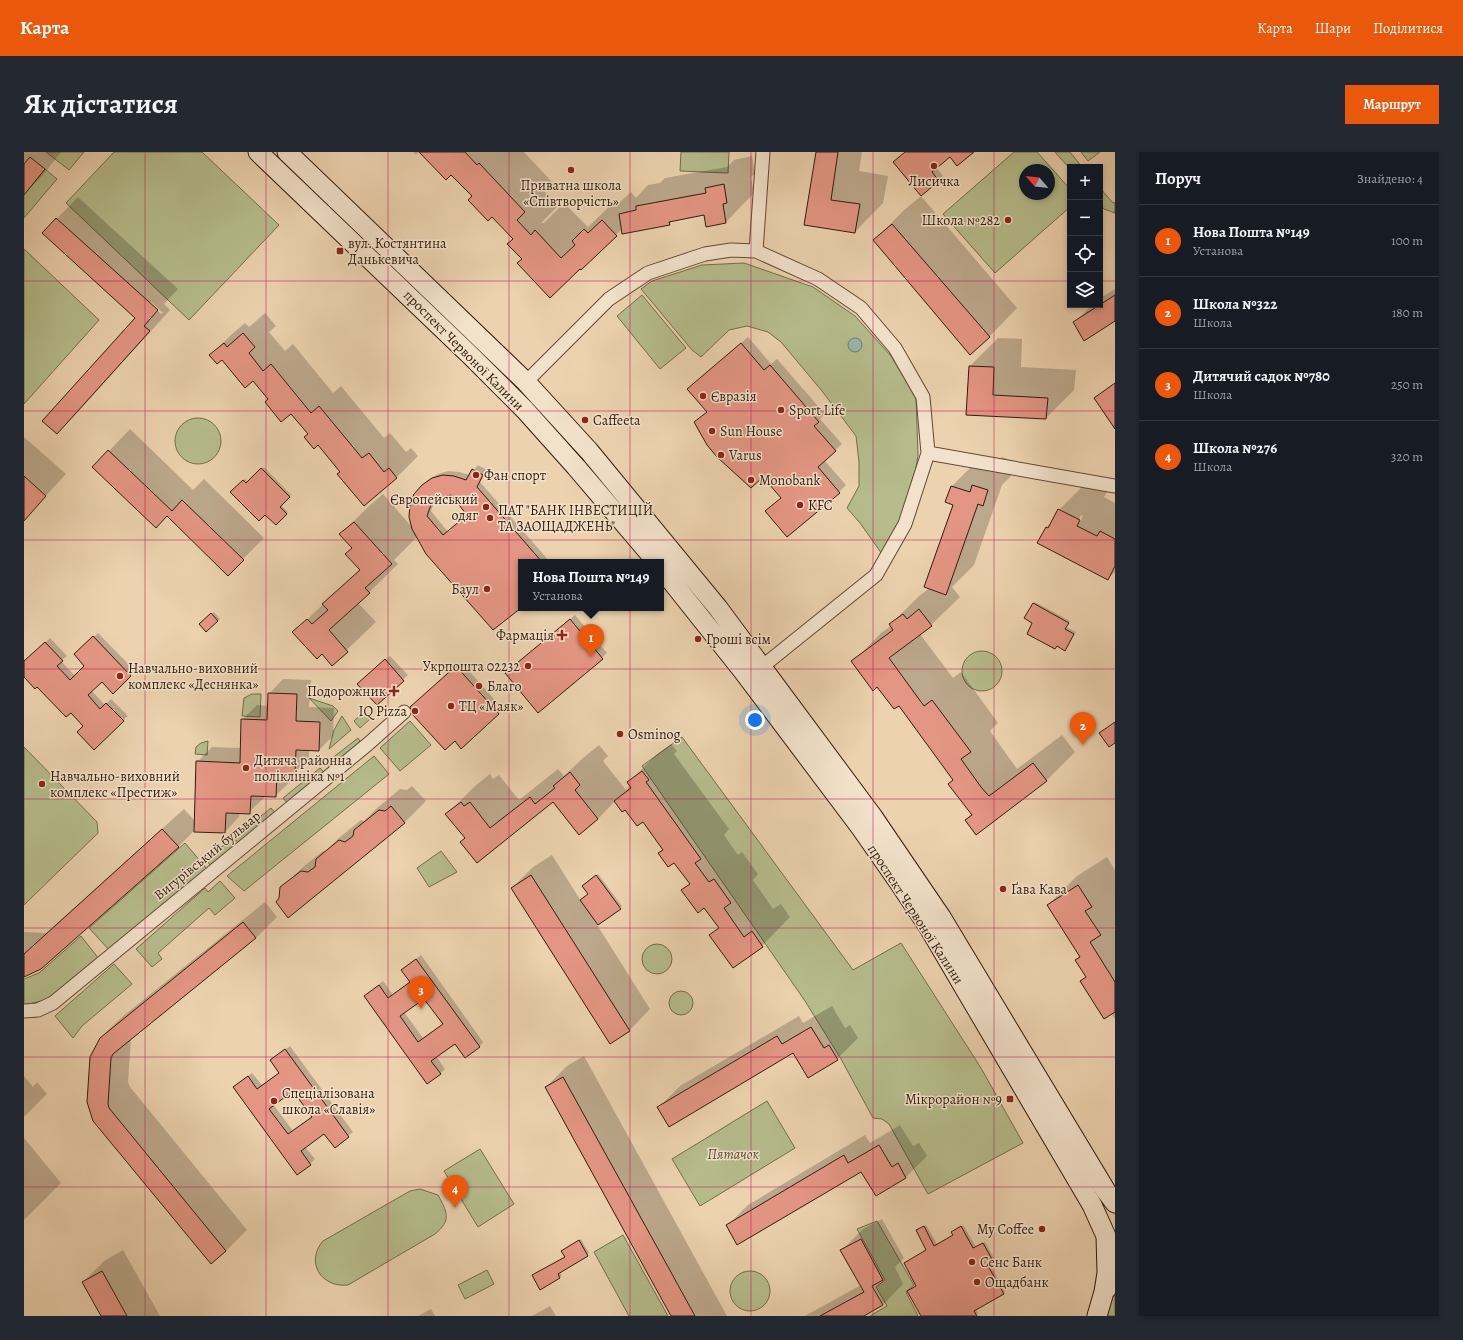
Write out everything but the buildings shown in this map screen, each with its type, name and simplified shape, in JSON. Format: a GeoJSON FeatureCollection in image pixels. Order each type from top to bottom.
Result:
{"type":"FeatureCollection","features":[{"type":"Feature","properties":{"kind":"main road","name":"проспект Червоної Калини"},"geometry":{"type":"LineString","coordinates":[[258,152],[471,356],[525,410],[576,467],[653,559]]}},
{"type":"Feature","properties":{"kind":"main road","name":"проспект Червоної Калини"},"geometry":{"type":"LineString","coordinates":[[286,152],[526,382],[657,533],[718,608],[763,666],[873,817],[941,917],[1106,1191],[1115,1203]]}},
{"type":"Feature","properties":{"kind":"main road","name":"проспект Червоної Калини"},"geometry":{"type":"LineString","coordinates":[[664,572],[722,643],[861,828],[928,926],[1092,1205],[1106,1236],[1107,1273],[1110,1285],[1097,1316]]}},
{"type":"Feature","properties":{"kind":"street"},"geometry":{"type":"LineString","coordinates":[[756,252],[763,152]]}},
{"type":"Feature","properties":{"kind":"street","name":"проспект Червоної Калини"},"geometry":{"type":"LineString","coordinates":[[526,382],[609,299],[648,273],[705,254],[731,250],[756,252],[818,279],[862,308],[895,348],[923,397],[928,453],[905,524],[876,575],[763,666]]}},
{"type":"Feature","properties":{"kind":"street"},"geometry":{"type":"LineString","coordinates":[[928,453],[1115,486]]}},
{"type":"Feature","properties":{"kind":"street","name":"Вигурівський бульвар"},"geometry":{"type":"LineString","coordinates":[[24,1011],[38,1010],[53,1003],[404,712]]}},
{"type":"Feature","properties":{"kind":"green space"},"geometry":{"type":"Polygon","coordinates":[[[46,152],[84,152],[69,170],[46,152]]]}},
{"type":"Feature","properties":{"kind":"green space"},"geometry":{"type":"Polygon","coordinates":[[[114,152],[202,152],[279,225],[189,320],[66,203],[114,152]]]}},
{"type":"Feature","properties":{"kind":"green space"},"geometry":{"type":"Polygon","coordinates":[[[681,152],[729,152],[728,173],[680,171],[681,152]]]}},
{"type":"Feature","properties":{"kind":"green space"},"geometry":{"type":"Polygon","coordinates":[[[1014,152],[1037,152],[1048,164],[1019,164],[1019,200],[1055,200],[1055,172],[1067,186],[1067,210],[995,273],[943,214],[1014,152]]]}},
{"type":"Feature","properties":{"kind":"green space"},"geometry":{"type":"Polygon","coordinates":[[[1055,152],[1070,152],[1080,164],[1067,164],[1067,166],[1055,152]]]}},
{"type":"Feature","properties":{"kind":"green space"},"geometry":{"type":"Polygon","coordinates":[[[1081,152],[1100,152],[1088,161],[1081,152]]]}},
{"type":"Feature","properties":{"kind":"green space"},"geometry":{"type":"Polygon","coordinates":[[[45,169],[57,179],[24,218],[24,195],[45,169]]]}},
{"type":"Feature","properties":{"kind":"green space"},"geometry":{"type":"Polygon","coordinates":[[[1103,192],[1112,202],[1115,203],[1115,213],[1104,209],[1103,192]]]}},
{"type":"Feature","properties":{"kind":"green space"},"geometry":{"type":"Polygon","coordinates":[[[24,249],[99,320],[24,404],[24,249]]]}},
{"type":"Feature","properties":{"kind":"green space"},"geometry":{"type":"Polygon","coordinates":[[[744,263],[813,287],[855,316],[891,356],[916,398],[918,455],[916,468],[900,521],[882,554],[860,523],[847,508],[859,486],[859,462],[856,436],[822,391],[781,342],[768,332],[747,326],[729,330],[701,357],[692,350],[641,289],[652,281],[702,265],[744,263]]]}},
{"type":"Feature","properties":{"kind":"green space"},"geometry":{"type":"Polygon","coordinates":[[[642,295],[686,348],[660,369],[617,316],[642,295]]]}},
{"type":"Feature","properties":{"kind":"green space"},"geometry":{"type":"Polygon","coordinates":[[[194,418],[202,418],[211,422],[217,428],[221,441],[217,454],[211,460],[202,464],[194,464],[185,460],[179,454],[175,445],[175,437],[179,428],[185,422],[194,418]]]}},
{"type":"Feature","properties":{"kind":"green space"},"geometry":{"type":"Polygon","coordinates":[[[986,651],[993,654],[999,660],[1002,671],[1001,679],[993,688],[986,691],[978,691],[971,688],[963,679],[962,667],[965,660],[974,652],[986,651]]]}},
{"type":"Feature","properties":{"kind":"green space"},"geometry":{"type":"Polygon","coordinates":[[[252,694],[261,694],[260,717],[242,716],[244,698],[252,694]]]}},
{"type":"Feature","properties":{"kind":"green space"},"geometry":{"type":"Polygon","coordinates":[[[309,698],[333,706],[338,711],[331,721],[309,698]]]}},
{"type":"Feature","properties":{"kind":"green space"},"geometry":{"type":"Polygon","coordinates":[[[365,711],[371,718],[360,728],[354,721],[365,711]]]}},
{"type":"Feature","properties":{"kind":"green space"},"geometry":{"type":"Polygon","coordinates":[[[342,716],[351,730],[329,749],[334,730],[342,716]]]}},
{"type":"Feature","properties":{"kind":"green space"},"geometry":{"type":"Polygon","coordinates":[[[410,721],[431,745],[400,771],[380,748],[410,721]]]}},
{"type":"Feature","properties":{"kind":"green space"},"geometry":{"type":"Polygon","coordinates":[[[682,737],[853,970],[901,943],[981,1068],[1023,1143],[928,1194],[889,1124],[882,1119],[873,1118],[841,1059],[805,1001],[642,766],[682,737]]]}},
{"type":"Feature","properties":{"kind":"green space"},"geometry":{"type":"Polygon","coordinates":[[[358,738],[361,743],[330,768],[326,763],[358,738]]]}},
{"type":"Feature","properties":{"kind":"green space"},"geometry":{"type":"Polygon","coordinates":[[[208,741],[207,755],[195,754],[196,747],[201,743],[208,741]]]}},
{"type":"Feature","properties":{"kind":"green space","name":"Навчально-виховний комплекс «Престиж»"},"geometry":{"type":"Polygon","coordinates":[[[24,747],[97,822],[98,833],[24,905],[24,747]]]}},
{"type":"Feature","properties":{"kind":"green space"},"geometry":{"type":"Polygon","coordinates":[[[374,756],[389,774],[244,891],[227,876],[374,756]]]}},
{"type":"Feature","properties":{"kind":"green space"},"geometry":{"type":"Polygon","coordinates":[[[320,768],[325,773],[287,803],[283,798],[320,768]]]}},
{"type":"Feature","properties":{"kind":"green space"},"geometry":{"type":"Polygon","coordinates":[[[271,808],[275,813],[238,843],[234,838],[271,808]]]}},
{"type":"Feature","properties":{"kind":"green space"},"geometry":{"type":"Polygon","coordinates":[[[230,840],[235,846],[210,865],[206,859],[230,840]]]}},
{"type":"Feature","properties":{"kind":"green space"},"geometry":{"type":"Polygon","coordinates":[[[185,843],[207,869],[110,951],[89,928],[185,843]]]}},
{"type":"Feature","properties":{"kind":"green space"},"geometry":{"type":"Polygon","coordinates":[[[441,851],[457,872],[429,887],[417,868],[441,851]]]}},
{"type":"Feature","properties":{"kind":"green space"},"geometry":{"type":"Polygon","coordinates":[[[220,881],[235,898],[215,915],[209,908],[158,953],[162,959],[152,967],[136,949],[205,888],[208,892],[220,881]]]}},
{"type":"Feature","properties":{"kind":"green space"},"geometry":{"type":"Polygon","coordinates":[[[81,936],[99,959],[57,994],[46,1000],[24,1005],[24,979],[39,973],[81,936]]]}},
{"type":"Feature","properties":{"kind":"green space"},"geometry":{"type":"Polygon","coordinates":[[[657,944],[663,945],[671,953],[671,965],[663,973],[657,974],[651,973],[643,965],[642,959],[643,953],[651,945],[657,944]]]}},
{"type":"Feature","properties":{"kind":"green space"},"geometry":{"type":"Polygon","coordinates":[[[114,964],[132,984],[82,1026],[73,1038],[55,1016],[114,964]]]}},
{"type":"Feature","properties":{"kind":"green space"},"geometry":{"type":"Polygon","coordinates":[[[676,991],[686,991],[693,998],[693,1008],[686,1015],[676,1015],[669,1008],[669,998],[676,991]]]}},
{"type":"Feature","properties":{"kind":"green space","name":"Пятачок"},"geometry":{"type":"Polygon","coordinates":[[[767,1101],[795,1148],[700,1206],[672,1159],[767,1101]]]}},
{"type":"Feature","properties":{"kind":"green space"},"geometry":{"type":"Polygon","coordinates":[[[480,1149],[514,1204],[478,1227],[444,1171],[480,1149]]]}},
{"type":"Feature","properties":{"kind":"green space"},"geometry":{"type":"Polygon","coordinates":[[[420,1189],[438,1195],[444,1206],[446,1220],[435,1234],[348,1285],[338,1285],[323,1278],[316,1265],[316,1257],[318,1249],[323,1241],[410,1191],[420,1189]]]}},
{"type":"Feature","properties":{"kind":"green space"},"geometry":{"type":"Polygon","coordinates":[[[877,1221],[914,1285],[906,1292],[918,1316],[870,1316],[887,1306],[876,1287],[885,1280],[857,1229],[877,1221]]]}},
{"type":"Feature","properties":{"kind":"green space"},"geometry":{"type":"Polygon","coordinates":[[[623,1235],[668,1316],[629,1316],[594,1252],[623,1235]]]}},
{"type":"Feature","properties":{"kind":"green space"},"geometry":{"type":"Polygon","coordinates":[[[487,1270],[494,1284],[465,1299],[458,1285],[487,1270]]]}},
{"type":"Feature","properties":{"kind":"green space"},"geometry":{"type":"Polygon","coordinates":[[[754,1271],[761,1274],[767,1280],[770,1291],[769,1299],[761,1308],[754,1311],[746,1311],[739,1308],[731,1299],[730,1287],[733,1280],[742,1272],[754,1271]]]}},
{"type":"Feature","properties":{"kind":"green space"},"geometry":{"type":"Polygon","coordinates":[[[1115,1292],[1115,1316],[1106,1316],[1113,1295],[1115,1292]]]}},
{"type":"Feature","properties":{"kind":"water"},"geometry":{"type":"Polygon","coordinates":[[[855,338],[860,340],[862,345],[860,350],[855,352],[850,350],[848,345],[850,340],[855,338]]]}},
{"type":"Feature","properties":{"kind":"place","name":"Лисичка"},"geometry":{"type":"Point","coordinates":[934,166]}},
{"type":"Feature","properties":{"kind":"place","name":"Приватна школа «Співтворчість»"},"geometry":{"type":"Point","coordinates":[571,170]}},
{"type":"Feature","properties":{"kind":"place","name":"Школа №282"},"geometry":{"type":"Point","coordinates":[1008,220]}},
{"type":"Feature","properties":{"kind":"place","name":"вул. Костянтина Данькевича"},"geometry":{"type":"Point","coordinates":[340,251]}},
{"type":"Feature","properties":{"kind":"place","name":"Євразія"},"geometry":{"type":"Point","coordinates":[703,396]}},
{"type":"Feature","properties":{"kind":"place","name":"Sport Life"},"geometry":{"type":"Point","coordinates":[781,410]}},
{"type":"Feature","properties":{"kind":"place","name":"Caffeeta"},"geometry":{"type":"Point","coordinates":[585,420]}},
{"type":"Feature","properties":{"kind":"place","name":"Sun House"},"geometry":{"type":"Point","coordinates":[712,431]}},
{"type":"Feature","properties":{"kind":"place","name":"Varus"},"geometry":{"type":"Point","coordinates":[721,455]}},
{"type":"Feature","properties":{"kind":"place","name":"Фан спорт"},"geometry":{"type":"Point","coordinates":[476,475]}},
{"type":"Feature","properties":{"kind":"place","name":"Monobank"},"geometry":{"type":"Point","coordinates":[751,480]}},
{"type":"Feature","properties":{"kind":"place","name":"KFC"},"geometry":{"type":"Point","coordinates":[800,505]}},
{"type":"Feature","properties":{"kind":"place","name":"Європейський одяг"},"geometry":{"type":"Point","coordinates":[486,507]}},
{"type":"Feature","properties":{"kind":"place","name":"ПАТ \"БАНК ІНВЕСТИЦІЙ ТА ЗАОЩАДЖЕНЬ\""},"geometry":{"type":"Point","coordinates":[490,518]}},
{"type":"Feature","properties":{"kind":"place","name":"Баул"},"geometry":{"type":"Point","coordinates":[487,589]}},
{"type":"Feature","properties":{"kind":"place","name":"Фармація"},"geometry":{"type":"Point","coordinates":[562,635]}},
{"type":"Feature","properties":{"kind":"place","name":"Гроші всім"},"geometry":{"type":"Point","coordinates":[698,639]}},
{"type":"Feature","properties":{"kind":"place","name":"Нова Пошта №149"},"geometry":{"type":"Point","coordinates":[591,657]}},
{"type":"Feature","properties":{"kind":"place","name":"Укрпошта 02232"},"geometry":{"type":"Point","coordinates":[528,666]}},
{"type":"Feature","properties":{"kind":"place","name":"Навчально-виховний комплекс «Деснянка»"},"geometry":{"type":"Point","coordinates":[120,676]}},
{"type":"Feature","properties":{"kind":"place","name":"Благо"},"geometry":{"type":"Point","coordinates":[479,686]}},
{"type":"Feature","properties":{"kind":"place","name":"Подорожник"},"geometry":{"type":"Point","coordinates":[394,691]}},
{"type":"Feature","properties":{"kind":"place","name":"ТЦ «Маяк»"},"geometry":{"type":"Point","coordinates":[451,706]}},
{"type":"Feature","properties":{"kind":"place","name":"IQ Pizza"},"geometry":{"type":"Point","coordinates":[415,711]}},
{"type":"Feature","properties":{"kind":"place","name":"Osminog"},"geometry":{"type":"Point","coordinates":[620,734]}},
{"type":"Feature","properties":{"kind":"place","name":"Школа №322"},"geometry":{"type":"Point","coordinates":[1083,745]}},
{"type":"Feature","properties":{"kind":"place","name":"Дитяча районна поліклініка №1"},"geometry":{"type":"Point","coordinates":[246,768]}},
{"type":"Feature","properties":{"kind":"place","name":"Навчально-виховний комплекс «Престиж»"},"geometry":{"type":"Point","coordinates":[42,784]}},
{"type":"Feature","properties":{"kind":"place","name":"Ґава Кава"},"geometry":{"type":"Point","coordinates":[1003,889]}},
{"type":"Feature","properties":{"kind":"place","name":"Дитячий садок №780"},"geometry":{"type":"Point","coordinates":[421,1009]}},
{"type":"Feature","properties":{"kind":"place","name":"Мікрорайон №9"},"geometry":{"type":"Point","coordinates":[1010,1099]}},
{"type":"Feature","properties":{"kind":"place","name":"Спеціалізована школа «Славія»"},"geometry":{"type":"Point","coordinates":[274,1101]}},
{"type":"Feature","properties":{"kind":"place","name":"Школа №276"},"geometry":{"type":"Point","coordinates":[455,1208]}},
{"type":"Feature","properties":{"kind":"place","name":"My Coffee"},"geometry":{"type":"Point","coordinates":[1042,1229]}},
{"type":"Feature","properties":{"kind":"place","name":"Сенс Банк"},"geometry":{"type":"Point","coordinates":[972,1262]}},
{"type":"Feature","properties":{"kind":"place","name":"Ощадбанк"},"geometry":{"type":"Point","coordinates":[977,1282]}}]}
